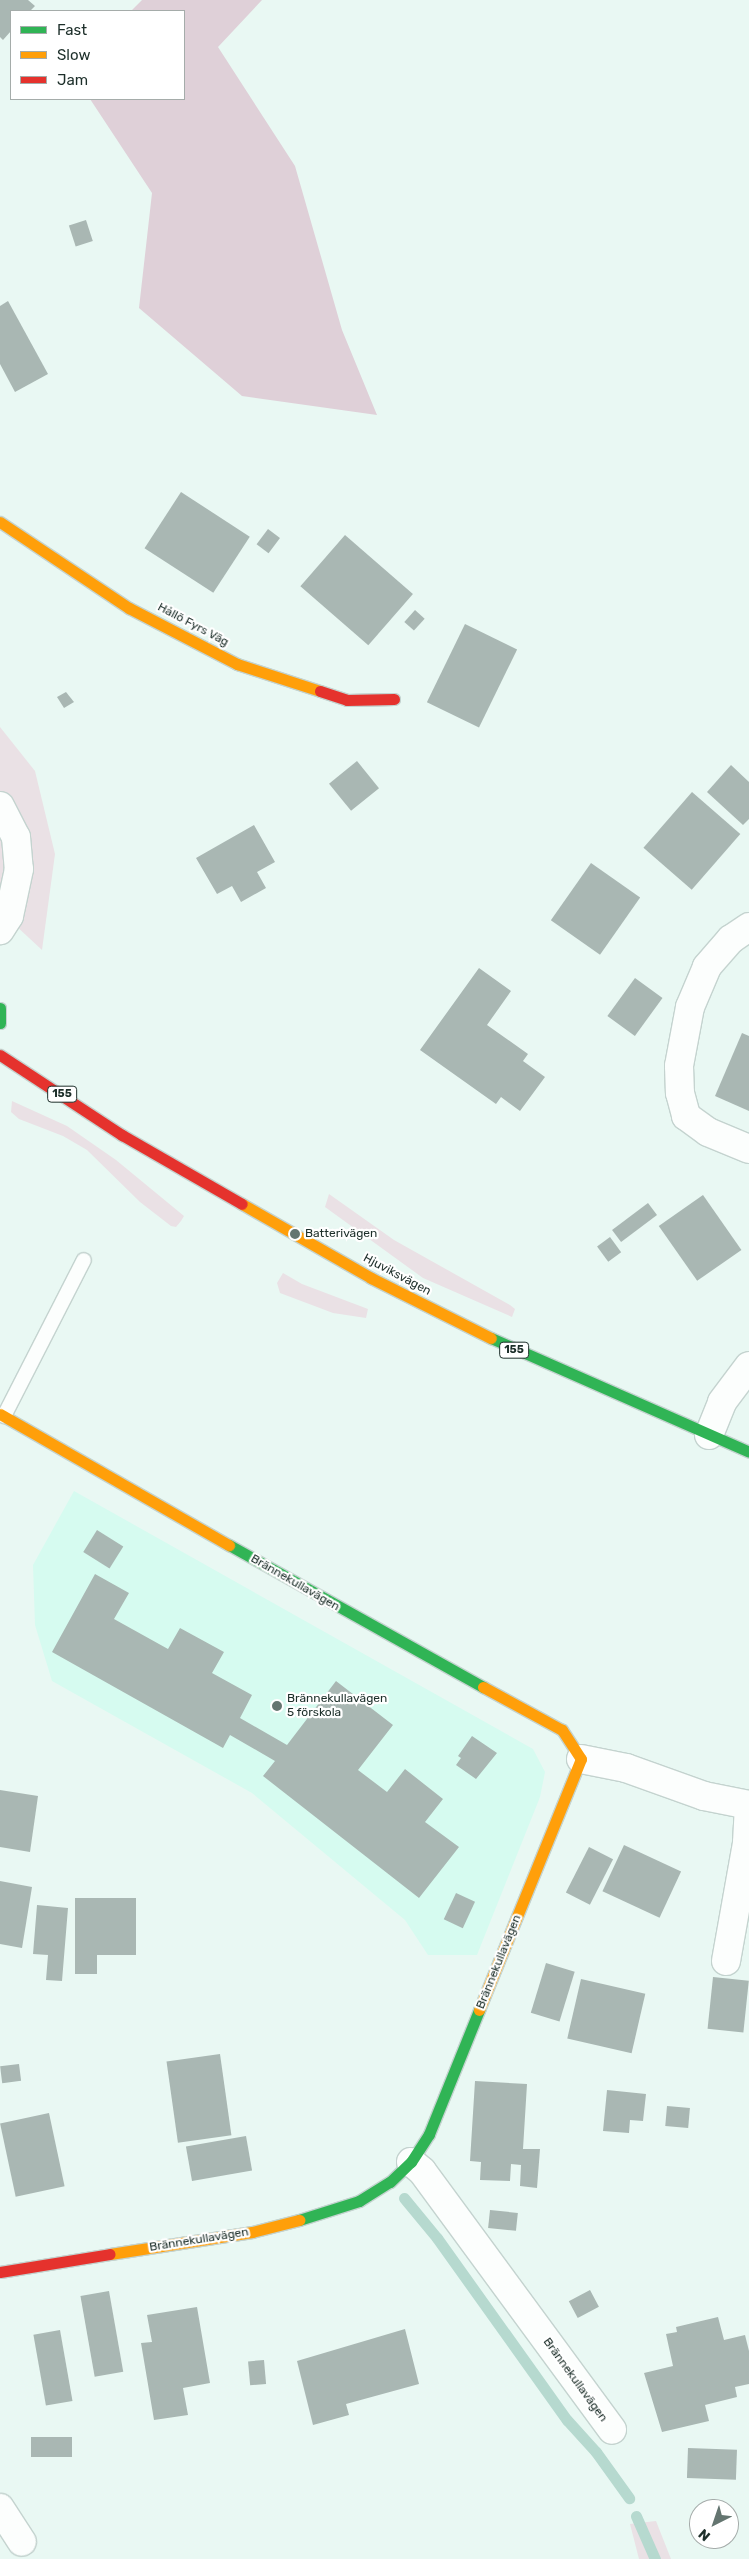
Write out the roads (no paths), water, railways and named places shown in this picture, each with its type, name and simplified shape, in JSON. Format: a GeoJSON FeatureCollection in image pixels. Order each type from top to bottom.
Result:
{"type":"FeatureCollection","features":[{"type":"Feature","properties":{"kind":"street","name":"Hållö Fyrs Väg"},"geometry":{"type":"LineString","coordinates":[[0,522],[51,558],[129,608],[237,664],[347,700],[394,699]]}},
{"type":"Feature","properties":{"kind":"street"},"geometry":{"type":"LineString","coordinates":[[0,806],[16,838],[19,869],[8,916],[0,930]]}},
{"type":"Feature","properties":{"kind":"street"},"geometry":{"type":"LineString","coordinates":[[749,927],[731,939],[707,967],[690,1007],[679,1066],[680,1093],[686,1116],[708,1132],[749,1149]]}},
{"type":"Feature","properties":{"kind":"street"},"geometry":{"type":"LineString","coordinates":[[0,1008],[0,1023]]}},
{"type":"Feature","properties":{"kind":"street","name":"Hjuviksvägen"},"geometry":{"type":"LineString","coordinates":[[0,1055],[122,1135],[371,1278],[530,1357],[749,1452]]}},
{"type":"Feature","properties":{"kind":"street"},"geometry":{"type":"LineString","coordinates":[[709,1435],[722,1402],[749,1366]]}},
{"type":"Feature","properties":{"kind":"street","name":"Brännekullavägen"},"geometry":{"type":"LineString","coordinates":[[0,2272],[252,2232],[320,2216],[359,2201],[390,2182],[411,2162],[429,2134],[581,1759],[562,1730],[364,1622],[2,1415]]}},
{"type":"Feature","properties":{"kind":"street"},"geometry":{"type":"LineString","coordinates":[[581,1759],[626,1768],[704,1796],[749,1805],[747,1843],[726,1961]]}},
{"type":"Feature","properties":{"kind":"street","name":"Brännekullavägen"},"geometry":{"type":"LineString","coordinates":[[411,2162],[422,2171],[612,2430]]}},
{"type":"Feature","properties":{"kind":"street"},"geometry":{"type":"LineString","coordinates":[[0,2508],[22,2542]]}},
{"type":"Feature","properties":{"kind":"lane"},"geometry":{"type":"LineString","coordinates":[[2,1415],[84,1260]]}},
{"type":"Feature","properties":{"kind":"waterway"},"geometry":{"type":"LineString","coordinates":[[404,2198],[437,2238],[567,2420],[596,2452],[629,2498]]}},
{"type":"Feature","properties":{"kind":"waterway"},"geometry":{"type":"LineString","coordinates":[[636,2516],[655,2559]]}},
{"type":"Feature","properties":{"kind":"place","name":"Batterivägen"},"geometry":{"type":"Point","coordinates":[295,1234]}},
{"type":"Feature","properties":{"kind":"place","name":"Brännekullavägen 5 förskola"},"geometry":{"type":"Point","coordinates":[277,1706]}}]}
